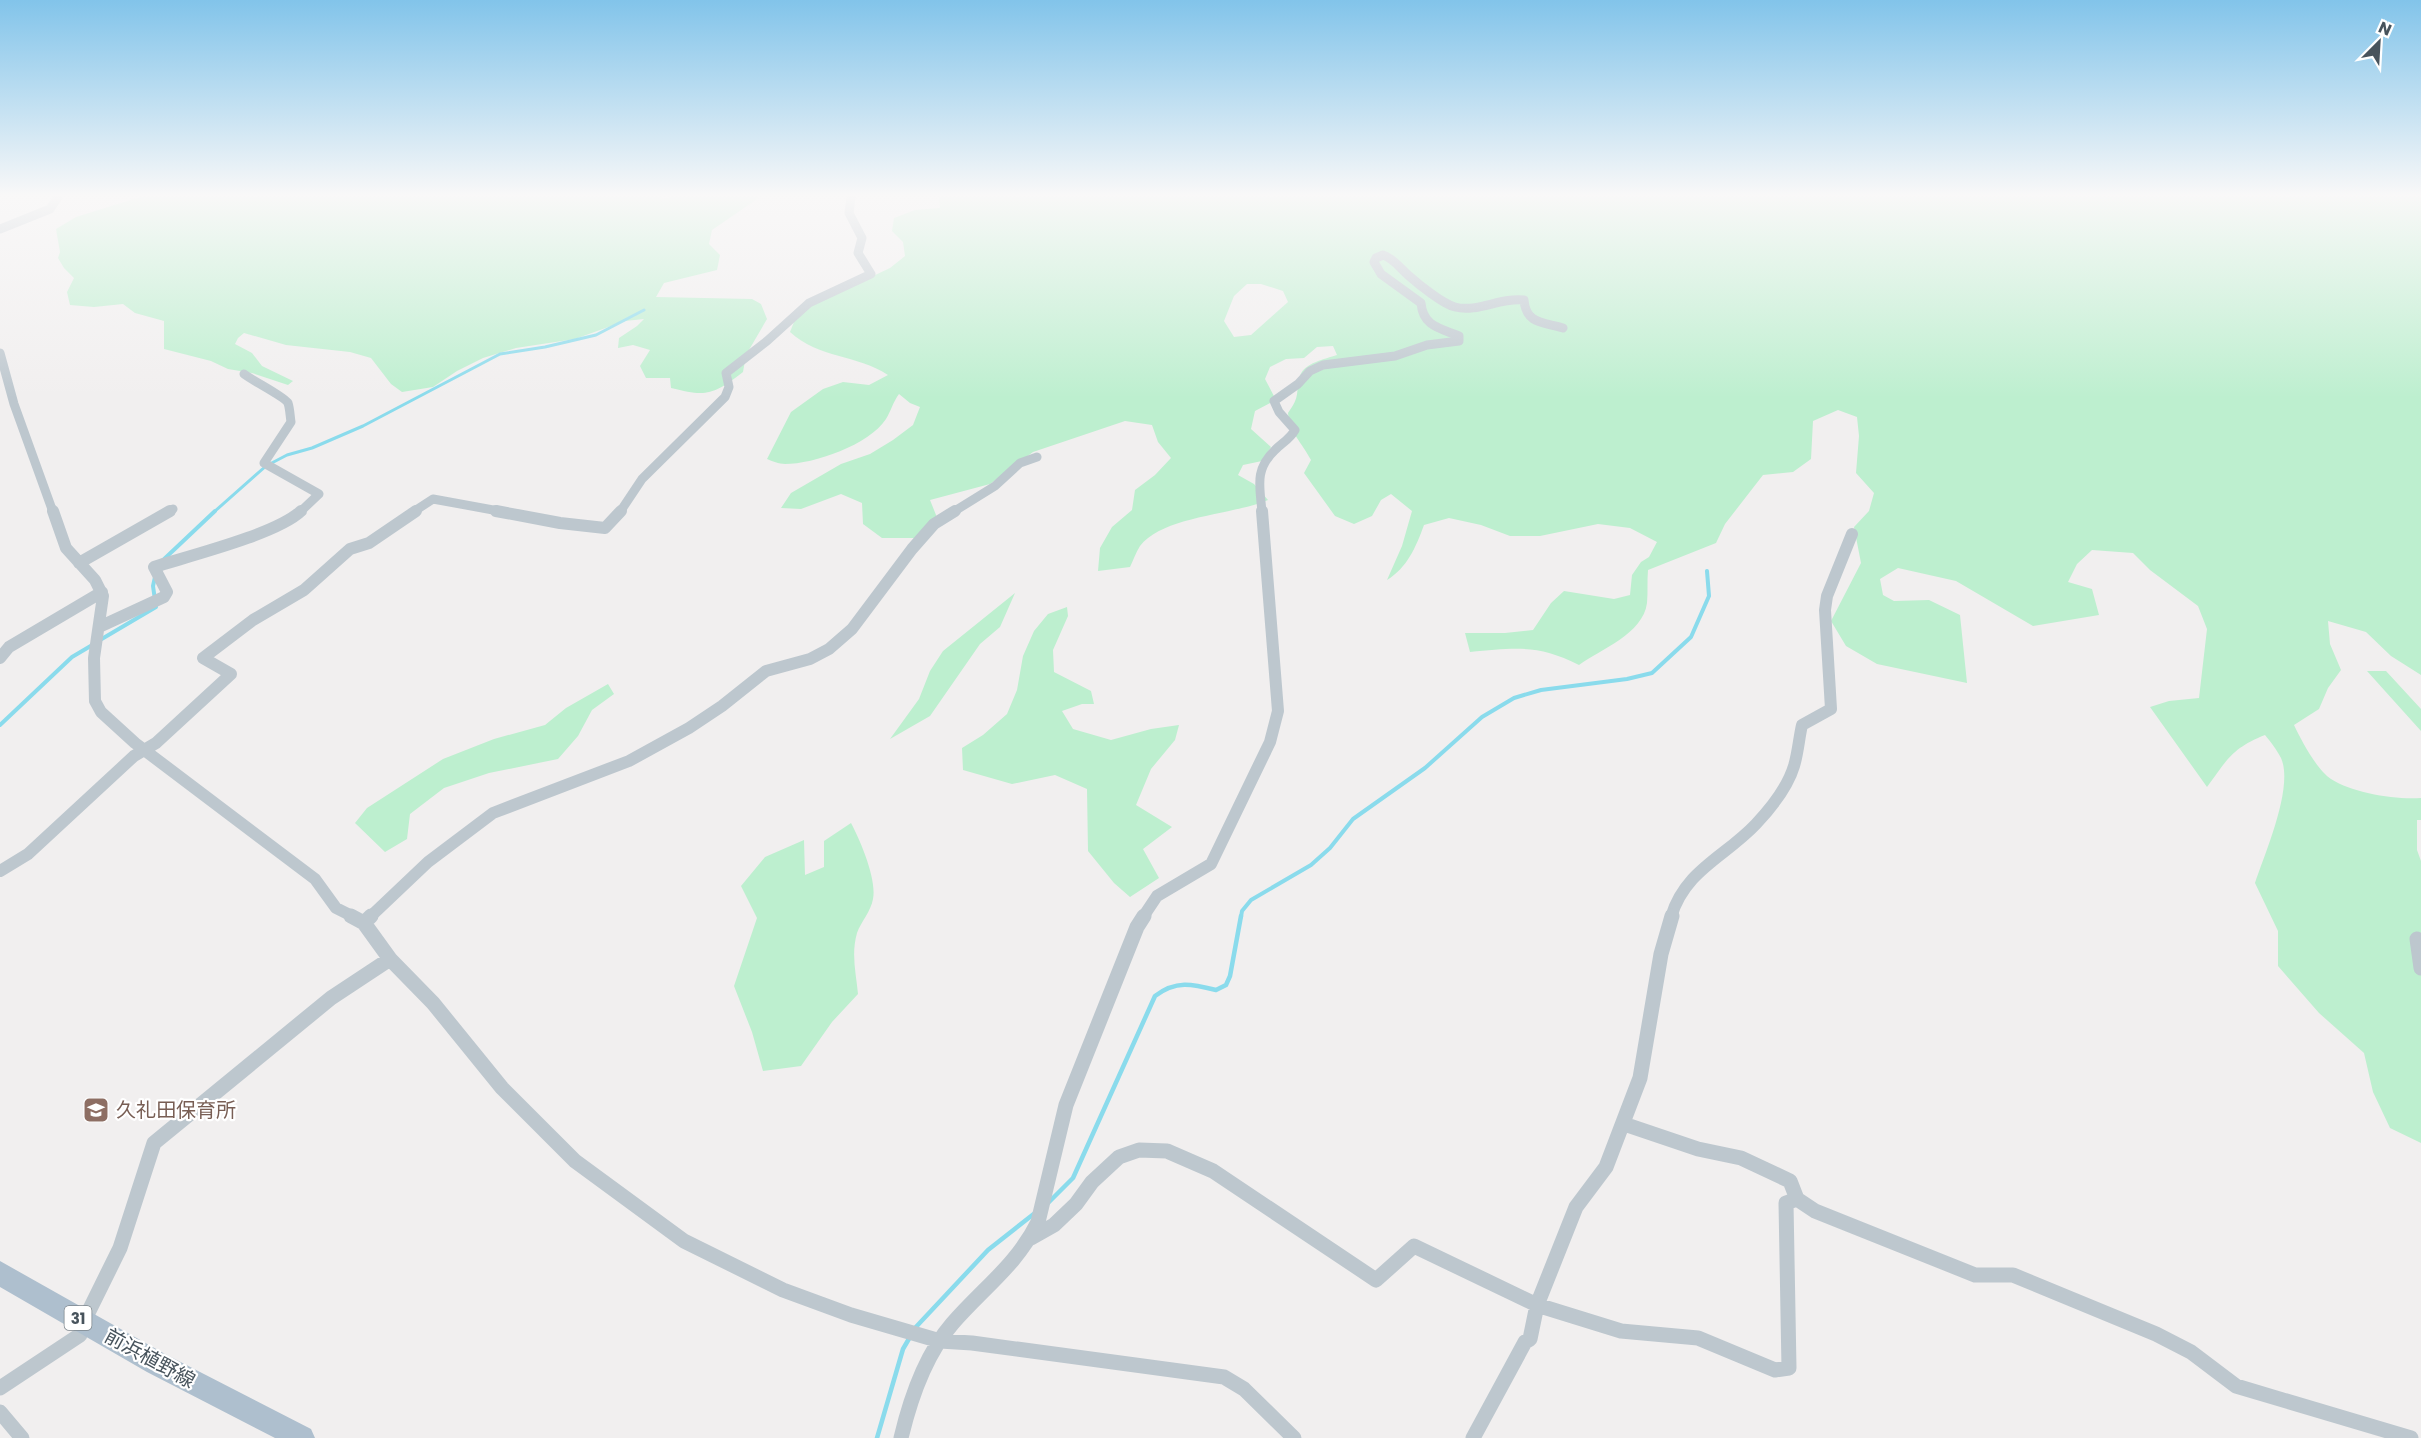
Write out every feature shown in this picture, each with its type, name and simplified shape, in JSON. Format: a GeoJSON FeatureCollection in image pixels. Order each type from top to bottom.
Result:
{"type":"FeatureCollection","features":[{"type":"Feature","properties":{"kind":"main road","name":"前浜植野線"},"geometry":{"type":"LineString","coordinates":[[0,1273],[156,1363],[302,1438]]}},
{"type":"Feature","properties":{"kind":"street"},"geometry":{"type":"LineString","coordinates":[[0,870],[28,854],[134,756],[156,743],[231,674],[203,658],[253,620],[304,590],[350,549],[369,543],[433,500],[560,523],[605,528],[618,515],[642,479],[725,397],[729,387],[726,373],[767,341],[809,303],[871,274],[865,264]]}},
{"type":"Feature","properties":{"kind":"street"},"geometry":{"type":"LineString","coordinates":[[901,1438],[919,1387],[940,1341],[950,1326],[1020,1256],[1031,1238],[1038,1222],[1066,1105],[1137,927],[1157,896],[1211,864],[1270,742],[1278,711],[1259,472],[1273,452],[1292,436],[1295,430],[1279,412],[1274,401],[1298,384],[1310,371],[1323,365],[1395,356],[1427,345],[1459,341],[1459,336],[1428,324],[1417,300],[1381,274],[1375,264]]}},
{"type":"Feature","properties":{"kind":"street"},"geometry":{"type":"LineString","coordinates":[[1396,264],[1409,276],[1453,307],[1478,306],[1515,298],[1524,300],[1525,312],[1529,318],[1563,328]]}},
{"type":"Feature","properties":{"kind":"street"},"geometry":{"type":"LineString","coordinates":[[1,360],[66,548],[95,580],[102,592],[94,658],[96,701],[101,712],[145,750],[315,879],[336,908],[364,923],[390,959],[433,1003],[502,1088],[575,1161],[684,1241],[783,1290],[851,1315],[940,1341],[972,1343],[1224,1377],[1244,1389],[1294,1438]]}},
{"type":"Feature","properties":{"kind":"street"},"geometry":{"type":"LineString","coordinates":[[99,627],[164,597],[167,592],[154,567],[268,529],[295,517],[319,494],[264,463],[291,422],[289,405],[284,398],[260,386],[244,374]]}},
{"type":"Feature","properties":{"kind":"street"},"geometry":{"type":"LineString","coordinates":[[364,923],[428,862],[494,813],[629,761],[689,728],[722,706],[766,671],[810,659],[829,649],[852,629],[912,549],[934,524],[995,486],[1020,464],[1037,457]]}},
{"type":"Feature","properties":{"kind":"street"},"geometry":{"type":"LineString","coordinates":[[79,563],[173,509]]}},
{"type":"Feature","properties":{"kind":"street"},"geometry":{"type":"LineString","coordinates":[[1473,1438],[1525,1342],[1530,1339],[1537,1305],[1576,1207],[1606,1167],[1624,1124],[1640,1078],[1661,954],[1676,901],[1686,882],[1756,824],[1776,798],[1794,767],[1802,725],[1831,709],[1825,610],[1827,596],[1852,534]]}},
{"type":"Feature","properties":{"kind":"street"},"geometry":{"type":"LineString","coordinates":[[0,658],[9,647],[102,592]]}},
{"type":"Feature","properties":{"kind":"street"},"geometry":{"type":"LineString","coordinates":[[2416,939],[2421,968]]}},
{"type":"Feature","properties":{"kind":"street"},"geometry":{"type":"LineString","coordinates":[[0,1388],[80,1335],[84,1321],[120,1248],[154,1143],[330,998],[390,959]]}},
{"type":"Feature","properties":{"kind":"street"},"geometry":{"type":"LineString","coordinates":[[1624,1124],[1698,1149],[1742,1158],[1790,1181],[1797,1198],[1815,1211],[1975,1275],[2013,1275],[2156,1334],[2191,1352],[2236,1386],[2411,1438]]}},
{"type":"Feature","properties":{"kind":"street"},"geometry":{"type":"LineString","coordinates":[[1031,1238],[1054,1225],[1076,1204],[1092,1182],[1119,1157],[1139,1150],[1167,1151],[1213,1171],[1376,1280],[1414,1246],[1537,1305],[1621,1331],[1698,1338],[1775,1370],[1789,1368],[1786,1203],[1797,1198]]}},
{"type":"Feature","properties":{"kind":"street"},"geometry":{"type":"LineString","coordinates":[[0,1412],[22,1438]]}},
{"type":"Feature","properties":{"kind":"green space"},"geometry":{"type":"Polygon","coordinates":[[[62,264],[718,264],[717,270],[664,283],[656,297],[752,299],[761,304],[767,319],[746,355],[743,372],[717,390],[702,393],[671,388],[670,378],[646,378],[640,366],[650,350],[633,345],[618,348],[619,338],[644,319],[625,321],[575,339],[516,348],[483,358],[433,387],[402,392],[391,384],[371,358],[350,352],[286,345],[244,333],[238,338],[235,344],[252,353],[262,366],[293,381],[288,385],[164,349],[164,321],[135,313],[123,304],[94,307],[70,305],[67,292],[74,278],[62,264]]]}},
{"type":"Feature","properties":{"kind":"green space"},"geometry":{"type":"Polygon","coordinates":[[[895,264],[2421,264],[2421,675],[2391,656],[2366,632],[2328,621],[2330,644],[2341,670],[2328,688],[2319,709],[2294,725],[2315,762],[2331,779],[2374,795],[2421,798],[2421,820],[2417,820],[2417,850],[2421,861],[2421,1143],[2390,1128],[2373,1092],[2364,1053],[2319,1013],[2278,966],[2278,931],[2255,883],[2277,820],[2284,786],[2284,770],[2278,752],[2265,735],[2254,740],[2231,756],[2207,787],[2150,707],[2169,701],[2199,698],[2207,629],[2198,606],[2150,570],[2133,553],[2092,550],[2077,564],[2068,582],[2092,589],[2099,615],[2033,626],[1956,581],[1898,568],[1880,579],[1883,595],[1894,601],[1929,600],[1960,615],[1967,683],[1877,664],[1846,646],[1831,621],[1861,563],[1854,527],[1869,511],[1874,493],[1856,473],[1859,436],[1857,417],[1838,410],[1813,421],[1811,459],[1793,472],[1763,475],[1725,524],[1716,543],[1648,570],[1647,603],[1644,614],[1638,624],[1620,640],[1579,665],[1551,654],[1526,649],[1470,652],[1465,633],[1533,630],[1551,603],[1564,591],[1614,599],[1630,595],[1632,575],[1641,562],[1649,557],[1657,542],[1630,528],[1598,524],[1540,536],[1510,536],[1481,525],[1449,518],[1424,525],[1405,563],[1387,580],[1402,546],[1412,511],[1391,494],[1381,500],[1372,516],[1354,524],[1335,516],[1304,473],[1311,460],[1289,420],[1288,413],[1296,398],[1302,372],[1315,362],[1337,355],[1333,346],[1317,347],[1304,358],[1286,359],[1270,367],[1265,379],[1276,400],[1255,411],[1251,429],[1271,447],[1262,461],[1243,465],[1238,475],[1254,484],[1268,500],[1165,528],[1140,546],[1130,567],[1098,571],[1100,548],[1112,527],[1132,510],[1135,490],[1155,475],[1171,458],[1158,442],[1152,425],[1125,421],[1033,452],[990,484],[930,500],[938,520],[916,538],[882,538],[863,524],[862,503],[841,494],[801,509],[781,508],[791,493],[841,464],[870,454],[893,440],[913,425],[920,407],[910,403],[899,394],[886,419],[867,437],[854,445],[811,461],[783,464],[767,459],[791,412],[823,389],[843,382],[869,385],[888,375],[863,363],[813,347],[790,332],[796,317],[814,304],[895,264]],[[1247,284],[1234,296],[1224,321],[1234,337],[1251,335],[1288,302],[1283,291],[1261,284],[1247,284]]]}},
{"type":"Feature","properties":{"kind":"green space"},"geometry":{"type":"Polygon","coordinates":[[[1015,593],[1000,627],[980,644],[930,716],[890,739],[919,699],[930,671],[943,651],[1015,593]]]}},
{"type":"Feature","properties":{"kind":"green space"},"geometry":{"type":"Polygon","coordinates":[[[1067,607],[1068,616],[1053,650],[1054,672],[1091,691],[1094,704],[1082,704],[1062,711],[1073,729],[1111,740],[1151,729],[1179,725],[1175,740],[1151,769],[1136,805],[1172,827],[1143,849],[1159,878],[1130,897],[1114,883],[1088,851],[1087,789],[1055,775],[1012,784],[963,770],[962,748],[983,735],[1007,714],[1017,690],[1023,656],[1034,631],[1048,614],[1067,607]]]}},
{"type":"Feature","properties":{"kind":"green space"},"geometry":{"type":"Polygon","coordinates":[[[2367,671],[2386,671],[2421,709],[2421,731],[2367,671]]]}},
{"type":"Feature","properties":{"kind":"green space"},"geometry":{"type":"Polygon","coordinates":[[[608,684],[614,694],[592,710],[578,736],[558,759],[489,773],[444,788],[410,814],[407,839],[385,852],[355,823],[367,808],[443,759],[494,739],[545,725],[566,708],[608,684]]]}},
{"type":"Feature","properties":{"kind":"green space"},"geometry":{"type":"Polygon","coordinates":[[[851,823],[867,860],[874,891],[872,903],[855,941],[858,994],[832,1022],[801,1066],[763,1071],[752,1032],[734,986],[757,918],[741,886],[765,857],[804,840],[805,875],[824,867],[824,841],[851,823]]]}},
{"type":"Feature","properties":{"kind":"waterway"},"geometry":{"type":"LineString","coordinates":[[214,512],[266,466],[287,455],[312,448],[363,426],[500,354],[545,347],[596,335],[644,310]]}},
{"type":"Feature","properties":{"kind":"waterway"},"geometry":{"type":"LineString","coordinates":[[161,562],[215,511]]}},
{"type":"Feature","properties":{"kind":"waterway"},"geometry":{"type":"LineString","coordinates":[[1241,917],[1242,911],[1251,900],[1311,865],[1330,848],[1353,819],[1425,768],[1482,717],[1514,698],[1541,690],[1627,679],[1652,673],[1691,637],[1709,596],[1707,571]]}},
{"type":"Feature","properties":{"kind":"waterway"},"geometry":{"type":"LineString","coordinates":[[100,640],[156,607],[153,586],[155,577]]}},
{"type":"Feature","properties":{"kind":"waterway"},"geometry":{"type":"LineString","coordinates":[[0,725],[72,657],[94,644]]}},
{"type":"Feature","properties":{"kind":"waterway"},"geometry":{"type":"LineString","coordinates":[[1048,1203],[1073,1178],[1155,996],[1177,985],[1192,985],[1216,990],[1226,985],[1230,976],[1241,916]]}},
{"type":"Feature","properties":{"kind":"waterway"},"geometry":{"type":"LineString","coordinates":[[915,1328],[988,1250],[1035,1213]]}},
{"type":"Feature","properties":{"kind":"waterway"},"geometry":{"type":"LineString","coordinates":[[877,1438],[903,1349],[910,1337]]}},
{"type":"Feature","properties":{"kind":"place","name":"久礼田保育所"},"geometry":{"type":"Point","coordinates":[96,1110]}}]}
